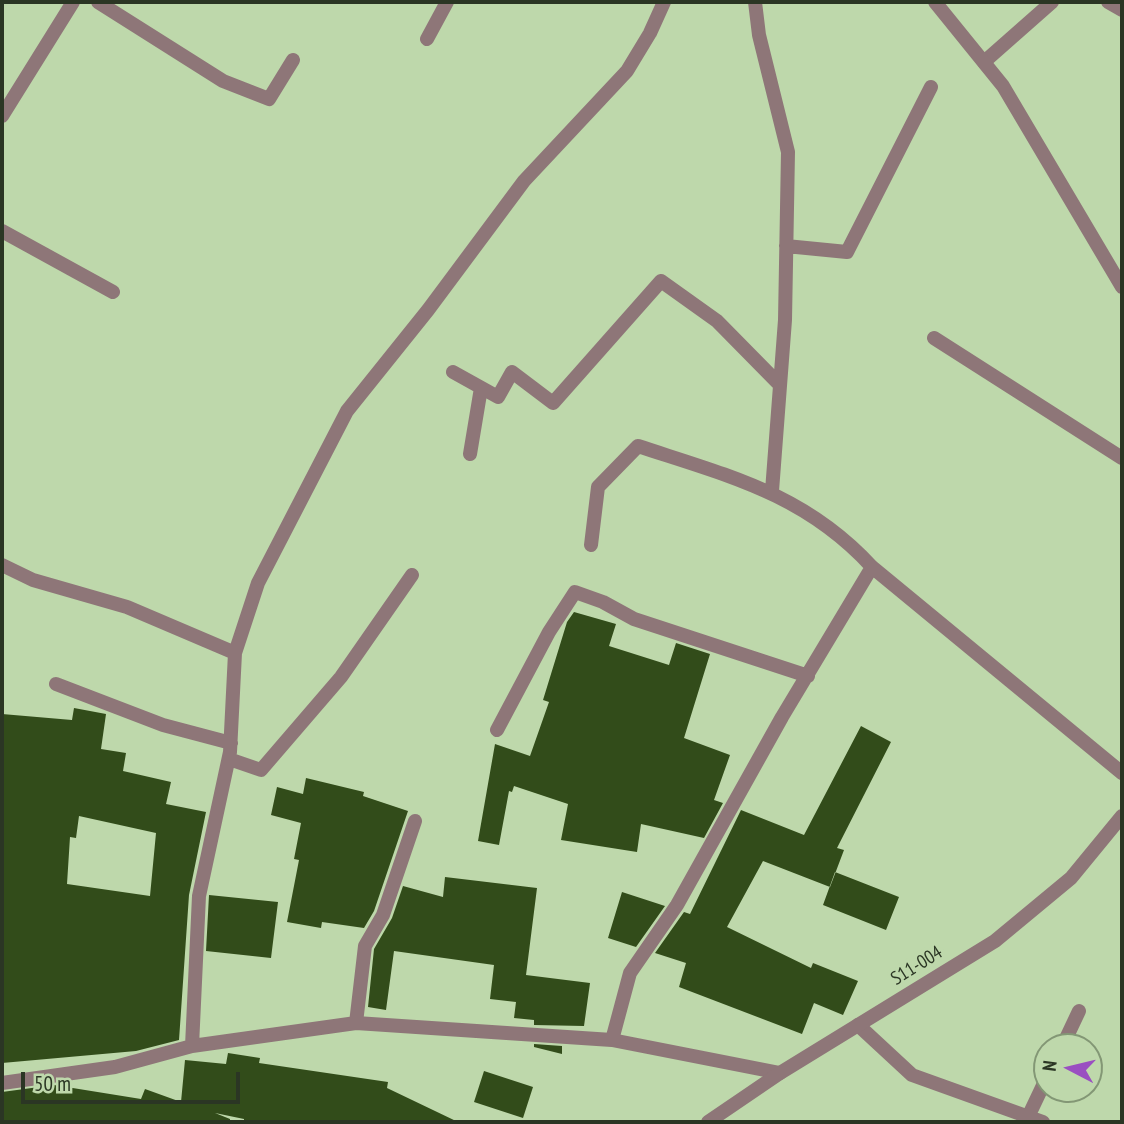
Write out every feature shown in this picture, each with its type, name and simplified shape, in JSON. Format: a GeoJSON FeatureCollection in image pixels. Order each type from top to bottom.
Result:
{"type":"FeatureCollection","features":[{"type":"Feature","properties":{"kind":"street"},"geometry":{"type":"LineString","coordinates":[[4,106],[73,2]]}},
{"type":"Feature","properties":{"kind":"street"},"geometry":{"type":"LineString","coordinates":[[98,2],[223,81],[270,99],[293,60]]}},
{"type":"Feature","properties":{"kind":"street"},"geometry":{"type":"LineString","coordinates":[[427,39],[447,2]]}},
{"type":"Feature","properties":{"kind":"street"},"geometry":{"type":"LineString","coordinates":[[192,1046],[199,896],[229,759],[235,653],[257,583],[347,411],[428,310],[524,181],[627,71],[650,33],[664,2]]}},
{"type":"Feature","properties":{"kind":"street"},"geometry":{"type":"LineString","coordinates":[[755,2],[759,35],[788,152],[780,385],[772,491]]}},
{"type":"Feature","properties":{"kind":"street"},"geometry":{"type":"LineString","coordinates":[[935,2],[1003,86],[1122,286]]}},
{"type":"Feature","properties":{"kind":"street"},"geometry":{"type":"LineString","coordinates":[[984,62],[1052,2]]}},
{"type":"Feature","properties":{"kind":"street"},"geometry":{"type":"LineString","coordinates":[[1108,2],[1122,10]]}},
{"type":"Feature","properties":{"kind":"street"},"geometry":{"type":"LineString","coordinates":[[786,246],[847,252],[931,87]]}},
{"type":"Feature","properties":{"kind":"street"},"geometry":{"type":"LineString","coordinates":[[2,231],[113,292]]}},
{"type":"Feature","properties":{"kind":"street"},"geometry":{"type":"LineString","coordinates":[[453,372],[498,397],[512,372],[553,403],[661,281],[717,321],[780,385]]}},
{"type":"Feature","properties":{"kind":"street"},"geometry":{"type":"LineString","coordinates":[[934,338],[1122,458]]}},
{"type":"Feature","properties":{"kind":"street"},"geometry":{"type":"LineString","coordinates":[[470,454],[481,388]]}},
{"type":"Feature","properties":{"kind":"street"},"geometry":{"type":"LineString","coordinates":[[591,545],[598,487],[638,446],[772,491],[846,538],[872,567],[1122,773]]}},
{"type":"Feature","properties":{"kind":"street"},"geometry":{"type":"LineString","coordinates":[[2,565],[33,580],[127,607],[235,653]]}},
{"type":"Feature","properties":{"kind":"street"},"geometry":{"type":"LineString","coordinates":[[612,1040],[629,973],[677,905],[872,567]]}},
{"type":"Feature","properties":{"kind":"street"},"geometry":{"type":"LineString","coordinates":[[229,759],[261,770],[341,677],[412,575]]}},
{"type":"Feature","properties":{"kind":"street"},"geometry":{"type":"LineString","coordinates":[[497,730],[549,632],[575,592],[634,619],[808,676]]}},
{"type":"Feature","properties":{"kind":"street"},"geometry":{"type":"LineString","coordinates":[[56,684],[163,725],[231,743]]}},
{"type":"Feature","properties":{"kind":"street","name":"S11-004"},"geometry":{"type":"LineString","coordinates":[[714,1121],[780,1073],[995,941],[1072,878],[1120,820]]}},
{"type":"Feature","properties":{"kind":"street"},"geometry":{"type":"LineString","coordinates":[[356,1023],[365,946],[383,915],[415,821]]}},
{"type":"Feature","properties":{"kind":"street"},"geometry":{"type":"LineString","coordinates":[[1069,1033],[1079,1011]]}},
{"type":"Feature","properties":{"kind":"street"},"geometry":{"type":"LineString","coordinates":[[2,1083],[115,1067],[192,1046],[356,1023],[612,1040],[780,1073]]}},
{"type":"Feature","properties":{"kind":"street"},"geometry":{"type":"LineString","coordinates":[[858,1025],[912,1075],[1043,1122]]}},
{"type":"Feature","properties":{"kind":"street"},"geometry":{"type":"LineString","coordinates":[[1028,1117],[1035,1103]]}},
{"type":"Feature","properties":{"kind":"building"},"geometry":{"type":"Polygon","coordinates":[[[574,612],[616,624],[609,646],[669,665],[676,643],[710,654],[684,738],[730,755],[714,800],[723,803],[704,838],[641,824],[637,852],[561,840],[568,804],[514,786],[512,792],[509,791],[499,845],[478,841],[495,744],[530,756],[549,702],[543,700],[567,622],[574,612]]]}},
{"type":"Feature","properties":{"kind":"building"},"geometry":{"type":"Polygon","coordinates":[[[74,708],[106,714],[101,749],[126,753],[123,771],[171,782],[166,804],[206,812],[189,895],[179,1040],[136,1051],[2,1063],[2,714],[72,720],[74,708]],[[79,816],[76,838],[70,837],[67,884],[150,896],[156,833],[79,816]]]}},
{"type":"Feature","properties":{"kind":"building"},"geometry":{"type":"Polygon","coordinates":[[[861,726],[891,742],[837,848],[844,850],[830,887],[763,861],[727,927],[811,968],[813,963],[858,981],[843,1015],[814,1003],[802,1034],[679,987],[686,963],[655,953],[684,912],[690,914],[741,810],[804,835],[861,726]]]}},
{"type":"Feature","properties":{"kind":"building"},"geometry":{"type":"Polygon","coordinates":[[[306,778],[364,792],[363,796],[408,811],[374,911],[364,928],[322,922],[321,928],[287,922],[299,860],[294,859],[301,823],[271,815],[277,787],[303,794],[306,778]]]}},
{"type":"Feature","properties":{"kind":"building"},"geometry":{"type":"Polygon","coordinates":[[[835,872],[899,897],[886,930],[823,905],[835,872]]]}},
{"type":"Feature","properties":{"kind":"building"},"geometry":{"type":"Polygon","coordinates":[[[445,877],[537,888],[526,975],[590,983],[584,1026],[534,1025],[534,1020],[514,1018],[516,1002],[490,999],[494,965],[394,951],[386,1010],[368,1007],[374,949],[392,918],[403,886],[443,897],[445,877]]]}},
{"type":"Feature","properties":{"kind":"building"},"geometry":{"type":"Polygon","coordinates":[[[622,892],[665,906],[636,947],[608,938],[622,892]]]}},
{"type":"Feature","properties":{"kind":"building"},"geometry":{"type":"Polygon","coordinates":[[[209,895],[278,902],[271,958],[206,951],[209,895]]]}},
{"type":"Feature","properties":{"kind":"building"},"geometry":{"type":"Polygon","coordinates":[[[534,1044],[562,1046],[562,1054],[534,1047],[534,1044]]]}},
{"type":"Feature","properties":{"kind":"building"},"geometry":{"type":"Polygon","coordinates":[[[228,1053],[260,1058],[259,1063],[388,1082],[387,1088],[458,1122],[244,1122],[244,1119],[215,1113],[230,1119],[230,1122],[2,1122],[2,1092],[54,1085],[141,1099],[145,1089],[181,1102],[185,1060],[226,1064],[228,1053]]]}},
{"type":"Feature","properties":{"kind":"building"},"geometry":{"type":"Polygon","coordinates":[[[484,1071],[533,1087],[523,1118],[474,1102],[484,1071]]]}}]}
